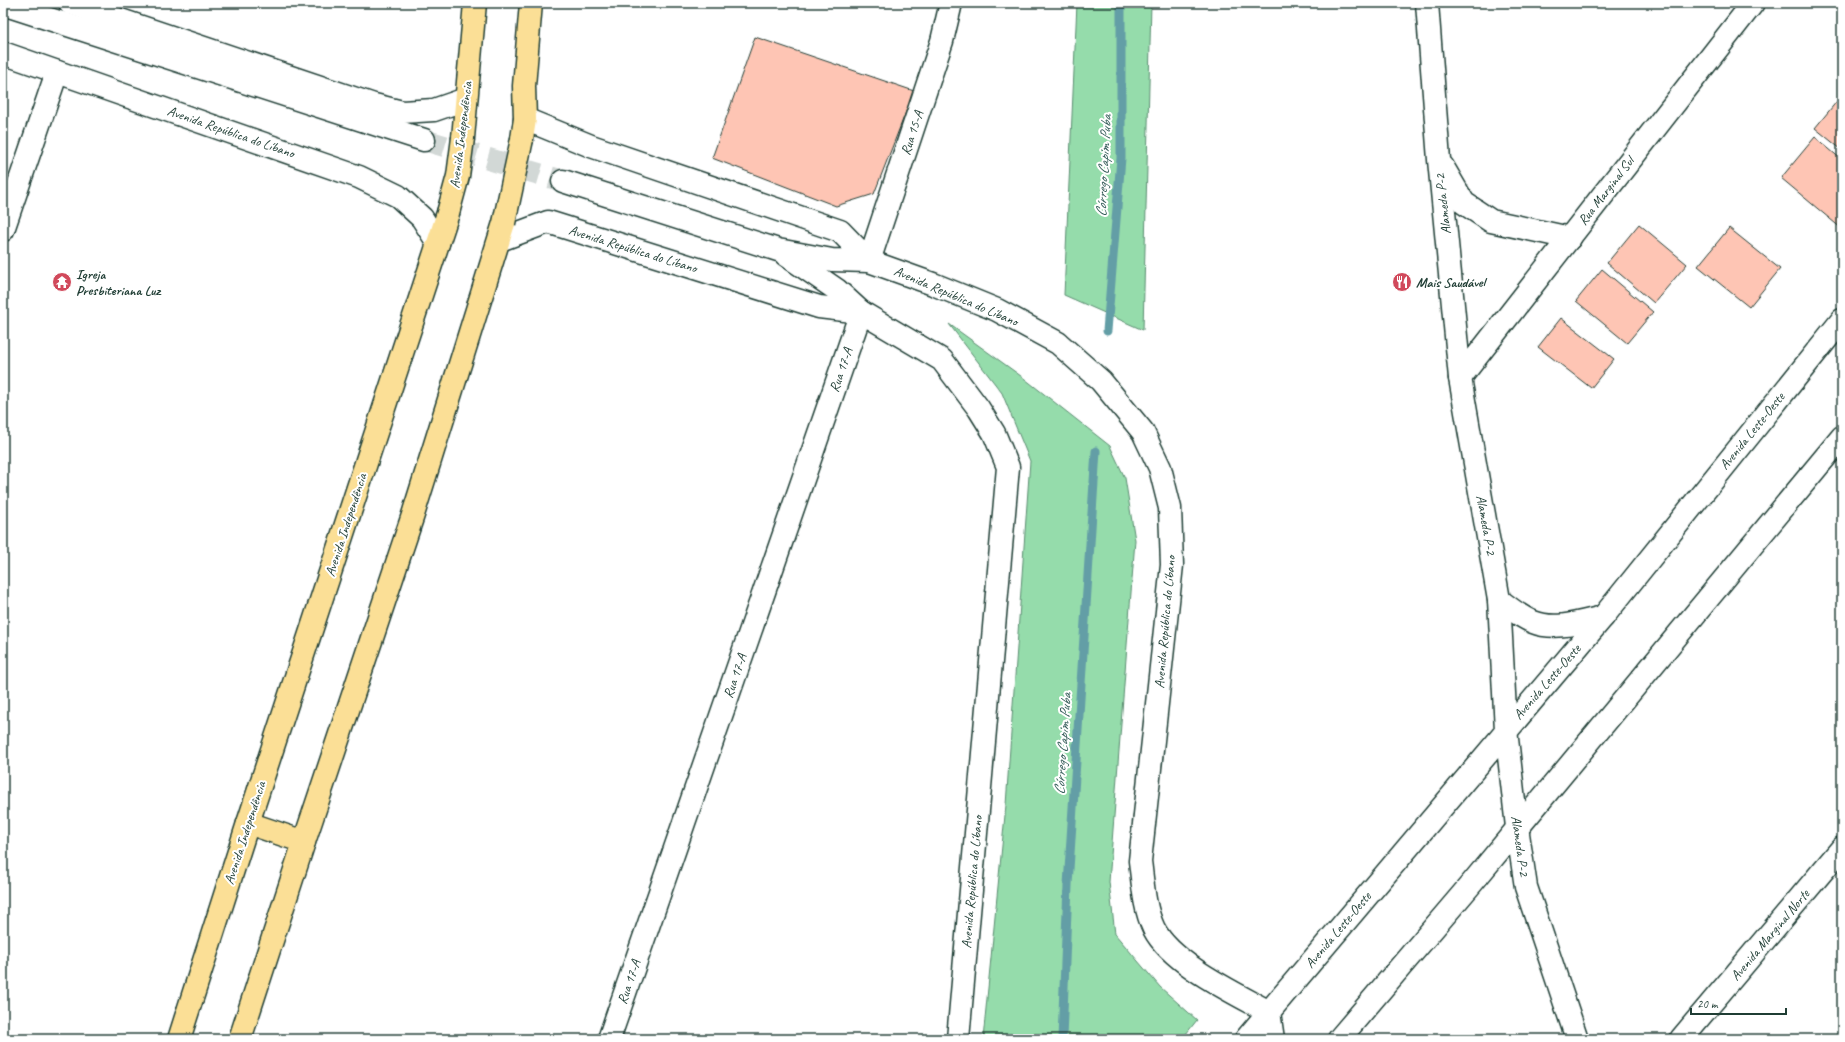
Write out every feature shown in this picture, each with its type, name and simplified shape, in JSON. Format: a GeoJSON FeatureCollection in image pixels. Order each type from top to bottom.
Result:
{"type":"FeatureCollection","features":[{"type":"Feature","properties":{"kind":"main road","name":"Avenida Independência"},"geometry":{"type":"LineString","coordinates":[[179,1039],[248,823],[448,213],[458,176],[463,138],[475,3]]}},
{"type":"Feature","properties":{"kind":"main road"},"geometry":{"type":"LineString","coordinates":[[240,1039],[413,515],[502,232],[524,129],[524,86],[531,3]]}},
{"type":"Feature","properties":{"kind":"main road"},"geometry":{"type":"LineString","coordinates":[[248,823],[304,842]]}},
{"type":"Feature","properties":{"kind":"street"},"geometry":{"type":"LineString","coordinates":[[70,3],[402,112],[434,110],[466,99]]}},
{"type":"Feature","properties":{"kind":"street","name":"Rua 15-A"},"geometry":{"type":"LineString","coordinates":[[869,261],[942,41],[951,3]]}},
{"type":"Feature","properties":{"kind":"street","name":"Alameda P-2"},"geometry":{"type":"LineString","coordinates":[[1427,3],[1439,160],[1460,378],[1499,600],[1506,730],[1517,827],[1526,887],[1577,1039]]}},
{"type":"Feature","properties":{"kind":"street","name":"Rua Marginal Sul"},"geometry":{"type":"LineString","coordinates":[[1460,378],[1753,3]]}},
{"type":"Feature","properties":{"kind":"street"},"geometry":{"type":"LineString","coordinates":[[3,4],[424,140]]}},
{"type":"Feature","properties":{"kind":"street","name":"Avenida República do Líbano"},"geometry":{"type":"LineString","coordinates":[[3,53],[359,176],[398,196],[422,218],[438,243]]}},
{"type":"Feature","properties":{"kind":"street"},"geometry":{"type":"LineString","coordinates":[[3,230],[57,72]]}},
{"type":"Feature","properties":{"kind":"street","name":"Avenida República do Líbano"},"geometry":{"type":"LineString","coordinates":[[524,129],[591,146],[840,230],[869,261]]}},
{"type":"Feature","properties":{"kind":"street"},"geometry":{"type":"LineString","coordinates":[[1439,160],[1464,203],[1491,221],[1570,238]]}},
{"type":"Feature","properties":{"kind":"street","name":"Avenida República do Líbano"},"geometry":{"type":"LineString","coordinates":[[563,181],[778,250],[832,260],[869,261],[997,310],[1058,343],[1101,381],[1143,432],[1160,468],[1170,508],[1172,565],[1140,861],[1144,900],[1154,930],[1171,951],[1206,976],[1269,1012]]}},
{"type":"Feature","properties":{"kind":"street","name":"Avenida República do Líbano"},"geometry":{"type":"LineString","coordinates":[[502,232],[548,222],[819,307],[861,312]]}},
{"type":"Feature","properties":{"kind":"street","name":"Avenida República do Líbano"},"geometry":{"type":"LineString","coordinates":[[778,250],[837,290],[861,312],[942,360],[979,409],[990,427],[1008,467],[958,1039]]}},
{"type":"Feature","properties":{"kind":"street","name":"Rua 17-A"},"geometry":{"type":"LineString","coordinates":[[609,1039],[861,312]]}},
{"type":"Feature","properties":{"kind":"street","name":"Avenida Leste-Oeste"},"geometry":{"type":"LineString","coordinates":[[1246,1039],[1603,617],[1842,320]]}},
{"type":"Feature","properties":{"kind":"street"},"geometry":{"type":"LineString","coordinates":[[1339,1039],[1842,438]]}},
{"type":"Feature","properties":{"kind":"street"},"geometry":{"type":"LineString","coordinates":[[1499,600],[1534,622],[1550,625],[1569,624],[1603,617]]}},
{"type":"Feature","properties":{"kind":"street","name":"Avenida Marginal Norte"},"geometry":{"type":"LineString","coordinates":[[1681,1039],[1842,848]]}},
{"type":"Feature","properties":{"kind":"street"},"geometry":{"type":"LineString","coordinates":[[1269,1012],[1273,1039]]}},
{"type":"Feature","properties":{"kind":"green space"},"geometry":{"type":"Polygon","coordinates":[[[1077,3],[1151,3],[1143,330],[1064,295],[1077,3]]]}},
{"type":"Feature","properties":{"kind":"green space"},"geometry":{"type":"Polygon","coordinates":[[[949,324],[1025,379],[1110,446],[1125,478],[1135,540],[1109,882],[1115,934],[1160,987],[1197,1020],[1182,1039],[983,1039],[1006,805],[1030,461],[1002,393],[949,324]]]}},
{"type":"Feature","properties":{"kind":"building"},"geometry":{"type":"Polygon","coordinates":[[[755,37],[914,91],[874,194],[836,206],[712,158],[755,37]]]}},
{"type":"Feature","properties":{"kind":"building"},"geometry":{"type":"Polygon","coordinates":[[[1842,95],[1842,150],[1815,128],[1842,95]]]}},
{"type":"Feature","properties":{"kind":"building"},"geometry":{"type":"Polygon","coordinates":[[[1815,137],[1842,160],[1842,229],[1781,178],[1815,137]]]}},
{"type":"Feature","properties":{"kind":"building"},"geometry":{"type":"Polygon","coordinates":[[[1639,224],[1687,264],[1654,303],[1607,263],[1639,224]]]}},
{"type":"Feature","properties":{"kind":"building"},"geometry":{"type":"Polygon","coordinates":[[[1729,228],[1780,269],[1749,307],[1698,266],[1729,228]]]}},
{"type":"Feature","properties":{"kind":"building"},"geometry":{"type":"Polygon","coordinates":[[[1602,269],[1653,312],[1627,343],[1576,301],[1602,269]]]}},
{"type":"Feature","properties":{"kind":"building"},"geometry":{"type":"Polygon","coordinates":[[[1561,318],[1614,359],[1591,388],[1538,347],[1561,318]]]}},
{"type":"Feature","properties":{"kind":"waterway","name":"Córrego Capim Puba"},"geometry":{"type":"LineString","coordinates":[[1107,331],[1121,158],[1121,3]]}},
{"type":"Feature","properties":{"kind":"waterway","name":"Córrego Capim Puba"},"geometry":{"type":"LineString","coordinates":[[1062,1039],[1068,885],[1096,451]]}},
{"type":"Feature","properties":{"kind":"tunnel"},"geometry":{"type":"LineString","coordinates":[[424,140],[563,181]]}},
{"type":"Feature","properties":{"kind":"place","name":"Igreja Presbiteriana Luz"},"geometry":{"type":"Point","coordinates":[62,282]}},
{"type":"Feature","properties":{"kind":"place","name":"Mais Saudável"},"geometry":{"type":"Point","coordinates":[1402,282]}}]}
